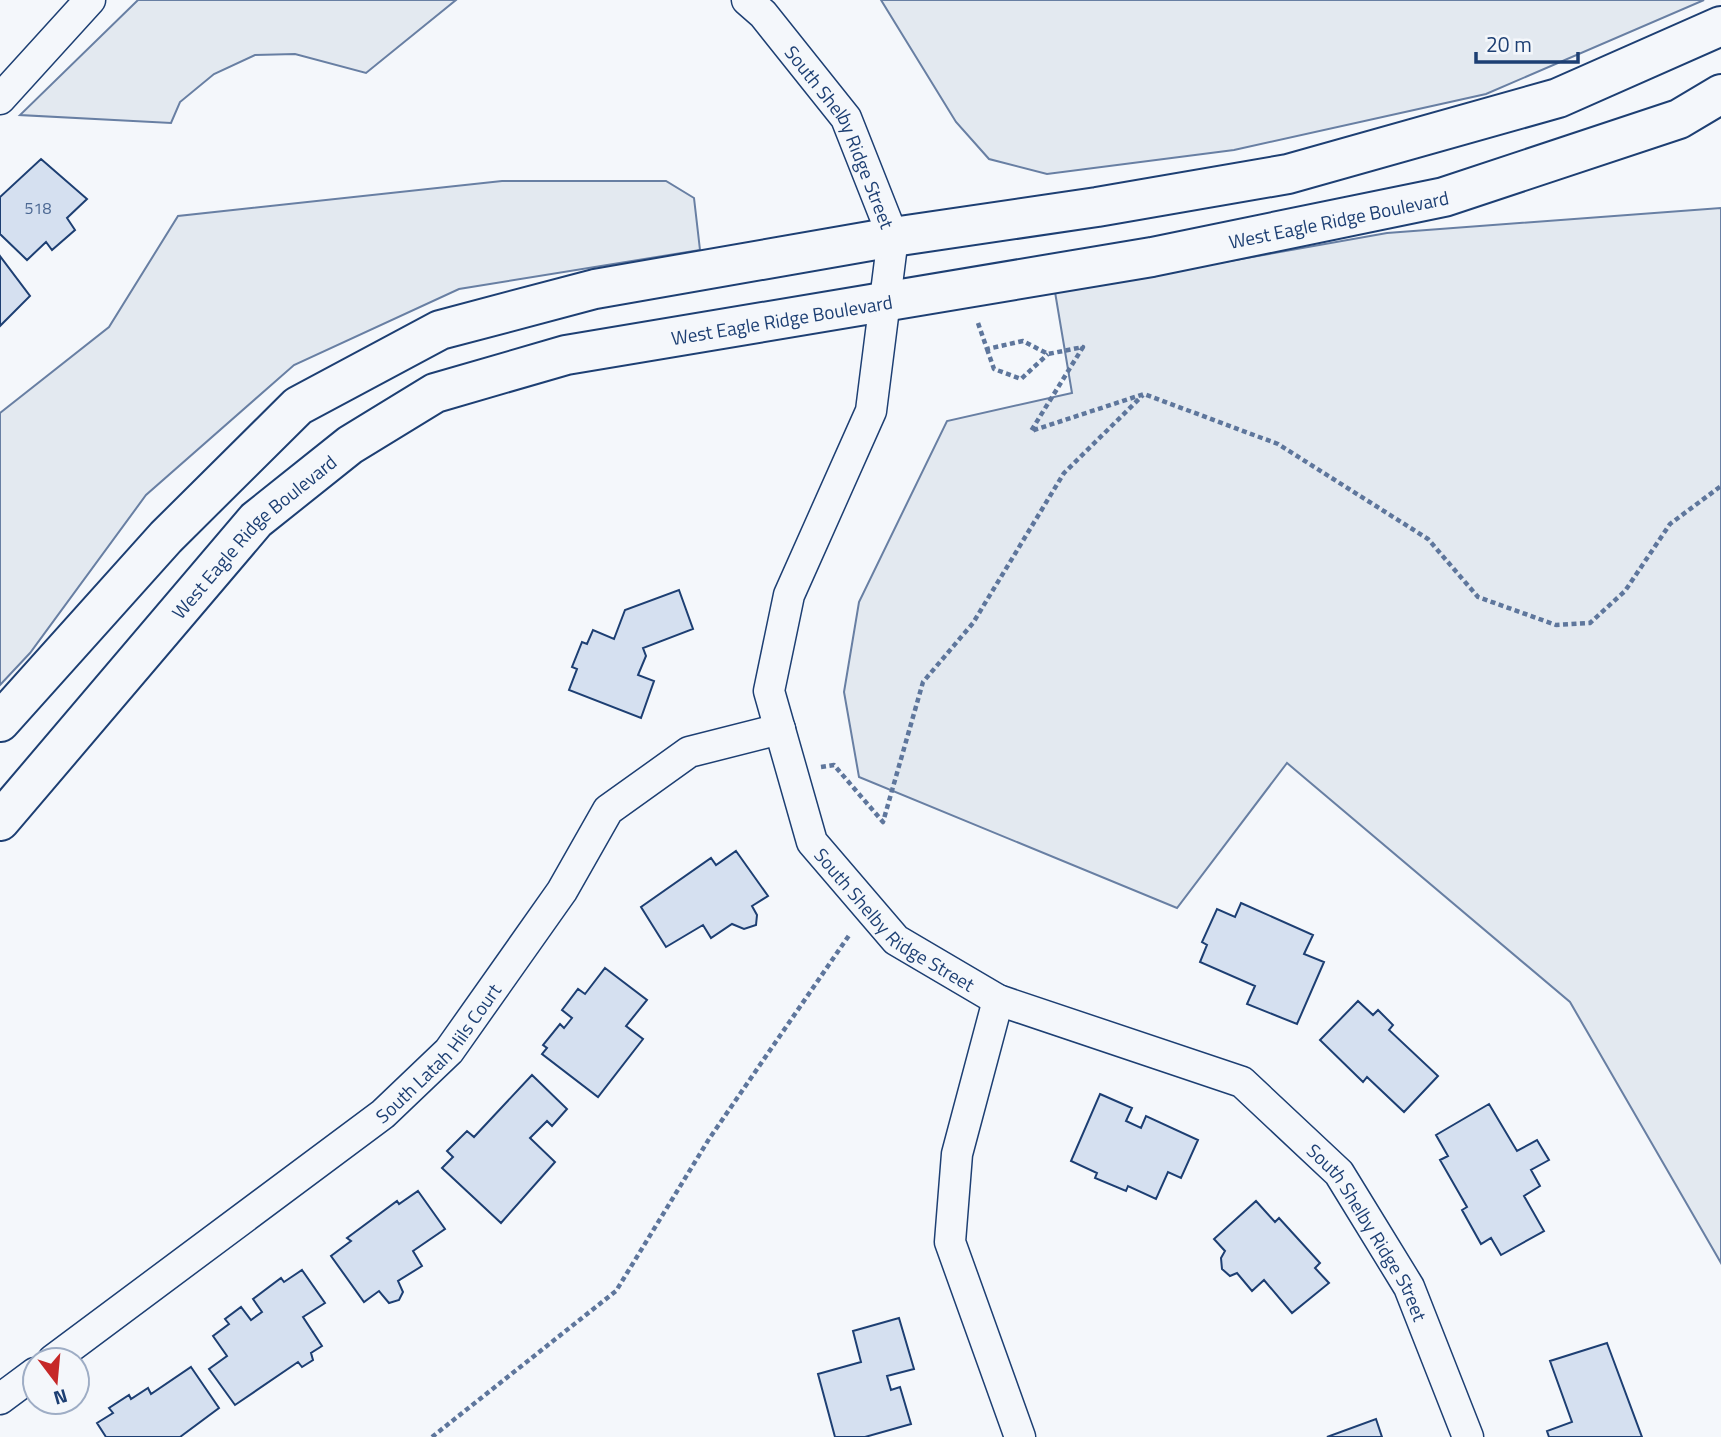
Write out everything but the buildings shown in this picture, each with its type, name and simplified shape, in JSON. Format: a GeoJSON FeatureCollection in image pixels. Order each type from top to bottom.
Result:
{"type":"FeatureCollection","features":[{"type":"Feature","properties":{"kind":"street"},"geometry":{"type":"LineString","coordinates":[[0,99],[90,0]]}},
{"type":"Feature","properties":{"kind":"street","name":"South Shelby Ridge Street"},"geometry":{"type":"LineString","coordinates":[[747,0],[763,14],[846,118],[893,237],[887,302],[871,411],[789,595],[769,691],[812,842],[896,940],[998,1000],[1242,1082],[1339,1173],[1402,1276],[1468,1437]]}},
{"type":"Feature","properties":{"kind":"street"},"geometry":{"type":"LineString","coordinates":[[0,722],[166,537],[298,406],[440,330],[595,289],[893,237],[1097,207],[1289,174],[1558,98],[1721,26]]}},
{"type":"Feature","properties":{"kind":"street","name":"West Eagle Ridge Boulevard"},"geometry":{"type":"LineString","coordinates":[[0,821],[257,520],[350,445],[435,393],[566,355],[1152,257],[1444,197],[1679,119],[1721,94]]}},
{"type":"Feature","properties":{"kind":"street","name":"South Latah Hils Court"},"geometry":{"type":"LineString","coordinates":[[72,1346],[383,1114],[449,1051],[562,891],[608,810],[689,752],[780,729]]}},
{"type":"Feature","properties":{"kind":"street"},"geometry":{"type":"LineString","coordinates":[[998,1000],[957,1154],[950,1242],[1020,1437]]}},
{"type":"Feature","properties":{"kind":"street"},"geometry":{"type":"LineString","coordinates":[[0,1399],[21,1383]]}},
{"type":"Feature","properties":{"kind":"path"},"geometry":{"type":"LineString","coordinates":[[966,289],[994,369],[1021,379],[1048,354],[1083,347],[1031,431],[1144,394],[1278,444],[1428,539],[1478,597],[1556,625],[1590,623],[1625,591],[1670,524],[1721,486]]}},
{"type":"Feature","properties":{"kind":"path"},"geometry":{"type":"LineString","coordinates":[[987,349],[1023,341],[1048,354]]}},
{"type":"Feature","properties":{"kind":"path"},"geometry":{"type":"LineString","coordinates":[[792,772],[834,765],[883,822],[923,682],[973,623],[1064,473],[1144,394]]}},
{"type":"Feature","properties":{"kind":"path"},"geometry":{"type":"LineString","coordinates":[[432,1437],[616,1291],[709,1139],[869,908]]}},
{"type":"Feature","properties":{"kind":"shaded area"},"geometry":{"type":"Polygon","coordinates":[[[138,0],[456,0],[366,73],[295,54],[255,55],[214,74],[180,102],[171,123],[20,115],[138,0]]]}},
{"type":"Feature","properties":{"kind":"shaded area"},"geometry":{"type":"Polygon","coordinates":[[[881,0],[1704,0],[1486,94],[1234,150],[1047,174],[989,159],[956,122],[881,0]]]}},
{"type":"Feature","properties":{"kind":"shaded area"},"geometry":{"type":"Polygon","coordinates":[[[502,181],[666,181],[694,198],[700,250],[459,289],[294,365],[146,495],[30,653],[0,685],[0,413],[109,327],[178,216],[502,181]]]}},
{"type":"Feature","properties":{"kind":"shaded area"},"geometry":{"type":"Polygon","coordinates":[[[1721,208],[1721,1263],[1570,1002],[1287,763],[1177,908],[859,777],[844,692],[859,602],[947,421],[1072,393],[1055,292],[1387,233],[1721,208]]]}}]}
